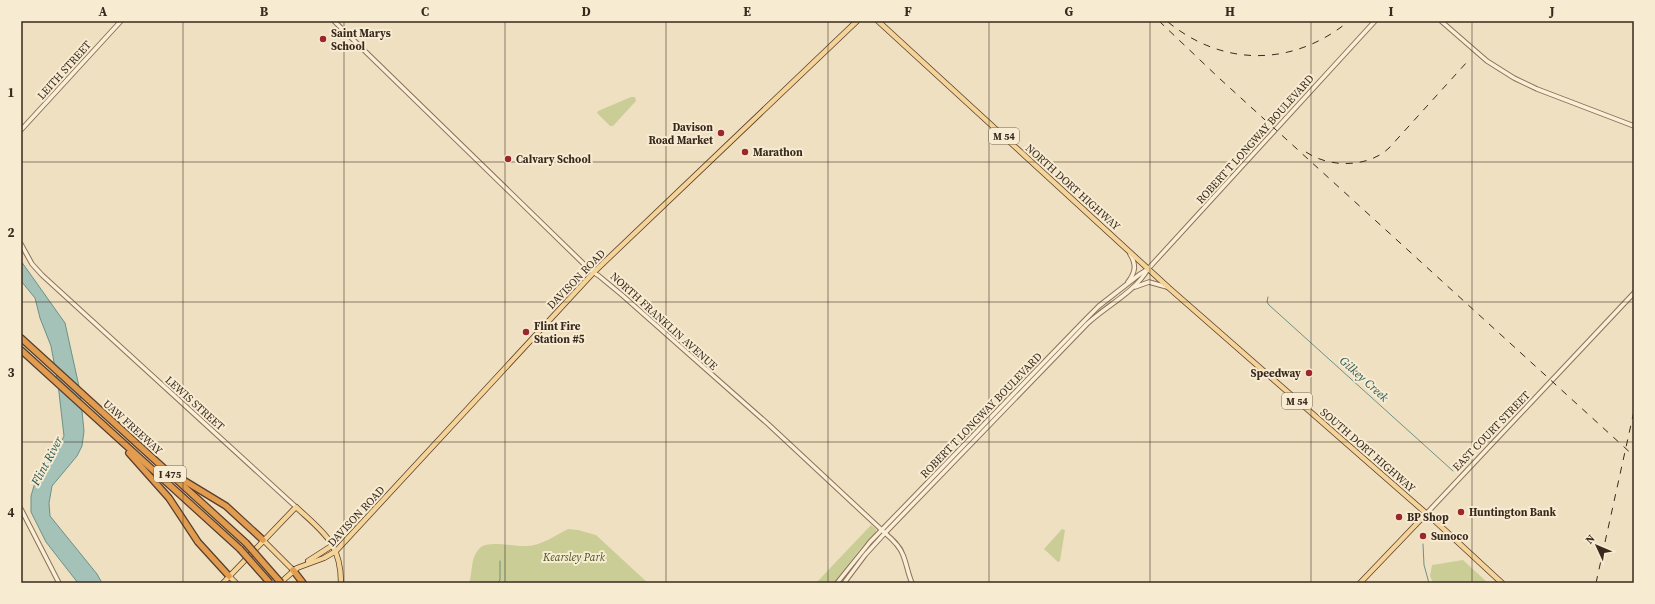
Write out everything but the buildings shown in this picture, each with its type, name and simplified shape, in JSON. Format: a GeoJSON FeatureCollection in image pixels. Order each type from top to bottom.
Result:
{"type":"FeatureCollection","features":[{"type":"Feature","properties":{"kind":"highway","name":"UAW FREEWAY"},"geometry":{"type":"LineString","coordinates":[[21,338],[246,543],[281,583]]}},
{"type":"Feature","properties":{"kind":"highway","name":"UAW FREEWAY"},"geometry":{"type":"LineString","coordinates":[[21,350],[240,549],[270,583]]}},
{"type":"Feature","properties":{"kind":"highway"},"geometry":{"type":"LineString","coordinates":[[103,425],[160,486],[198,542],[229,576]]}},
{"type":"Feature","properties":{"kind":"highway"},"geometry":{"type":"LineString","coordinates":[[154,460],[194,488],[226,506],[263,540]]}},
{"type":"Feature","properties":{"kind":"highway"},"geometry":{"type":"LineString","coordinates":[[293,570],[303,583]]}},
{"type":"Feature","properties":{"kind":"main road","name":"DAVISON ROAD"},"geometry":{"type":"LineString","coordinates":[[281,583],[293,570],[324,558],[336,551],[594,272],[857,21]]}},
{"type":"Feature","properties":{"kind":"main road","name":"NORTH DORT HIGHWAY"},"geometry":{"type":"LineString","coordinates":[[878,21],[1148,269]]}},
{"type":"Feature","properties":{"kind":"main road","name":"SOUTH DORT HIGHWAY"},"geometry":{"type":"LineString","coordinates":[[1148,269],[1502,583]]}},
{"type":"Feature","properties":{"kind":"main road"},"geometry":{"type":"LineString","coordinates":[[223,583],[296,507]]}},
{"type":"Feature","properties":{"kind":"main road","name":"LEWIS STREET"},"geometry":{"type":"LineString","coordinates":[[296,507],[324,533],[333,545],[340,567],[341,583]]}},
{"type":"Feature","properties":{"kind":"main road","name":"EAST COURT STREET"},"geometry":{"type":"LineString","coordinates":[[1360,583],[1426,514]]}},
{"type":"Feature","properties":{"kind":"main road"},"geometry":{"type":"LineString","coordinates":[[263,540],[293,570]]}},
{"type":"Feature","properties":{"kind":"main road"},"geometry":{"type":"LineString","coordinates":[[301,566],[333,545]]}},
{"type":"Feature","properties":{"kind":"main road"},"geometry":{"type":"LineString","coordinates":[[229,576],[236,583]]}},
{"type":"Feature","properties":{"kind":"street","name":"LEITH STREET"},"geometry":{"type":"LineString","coordinates":[[21,130],[121,21]]}},
{"type":"Feature","properties":{"kind":"street","name":"NORTH FRANKLIN AVENUE"},"geometry":{"type":"LineString","coordinates":[[334,21],[590,270],[768,424],[884,531],[898,545],[903,554],[912,583]]}},
{"type":"Feature","properties":{"kind":"street","name":"ROBERT T LONGWAY BOULEVARD"},"geometry":{"type":"LineString","coordinates":[[837,583],[862,552],[1099,312],[1132,288],[1142,278],[1148,269],[1375,21]]}},
{"type":"Feature","properties":{"kind":"street"},"geometry":{"type":"LineString","coordinates":[[1441,21],[1487,61],[1514,78],[1538,89],[1634,126]]}},
{"type":"Feature","properties":{"kind":"street","name":"LEWIS STREET"},"geometry":{"type":"LineString","coordinates":[[21,244],[32,264],[42,275],[296,507]]}},
{"type":"Feature","properties":{"kind":"street"},"geometry":{"type":"LineString","coordinates":[[1120,291],[1134,272],[1134,263],[1129,251]]}},
{"type":"Feature","properties":{"kind":"street","name":"ROBERT T LONGWAY BOULEVARD"},"geometry":{"type":"LineString","coordinates":[[844,583],[884,531],[1080,325],[1099,306],[1148,269]]}},
{"type":"Feature","properties":{"kind":"street"},"geometry":{"type":"LineString","coordinates":[[1132,288],[1149,282],[1168,288]]}},
{"type":"Feature","properties":{"kind":"street","name":"EAST COURT STREET"},"geometry":{"type":"LineString","coordinates":[[1426,514],[1634,293]]}},
{"type":"Feature","properties":{"kind":"street"},"geometry":{"type":"LineString","coordinates":[[1080,325],[1086,325]]}},
{"type":"Feature","properties":{"kind":"street"},"geometry":{"type":"LineString","coordinates":[[21,509],[59,583]]}},
{"type":"Feature","properties":{"kind":"green space"},"geometry":{"type":"Polygon","coordinates":[[[631,97],[635,97],[636,101],[613,126],[610,126],[597,113],[598,111],[631,97]]]}},
{"type":"Feature","properties":{"kind":"green space"},"geometry":{"type":"Polygon","coordinates":[[[871,525],[876,529],[876,533],[860,549],[834,583],[816,583],[871,525]]]}},
{"type":"Feature","properties":{"kind":"green space","name":"Kearsley Park"},"geometry":{"type":"Polygon","coordinates":[[[568,529],[596,535],[648,583],[469,583],[473,560],[480,548],[489,544],[523,546],[533,545],[544,542],[568,529]]]}},
{"type":"Feature","properties":{"kind":"green space"},"geometry":{"type":"Polygon","coordinates":[[[1062,529],[1065,530],[1060,561],[1058,562],[1044,549],[1062,529]]]}},
{"type":"Feature","properties":{"kind":"green space"},"geometry":{"type":"Polygon","coordinates":[[[1463,560],[1488,583],[1433,583],[1430,576],[1432,565],[1463,560]]]}},
{"type":"Feature","properties":{"kind":"water"},"geometry":{"type":"Polygon","coordinates":[[[21,261],[65,323],[80,391],[84,431],[82,446],[77,456],[52,486],[49,503],[50,516],[97,574],[102,583],[78,583],[46,542],[31,512],[31,496],[36,479],[57,451],[64,436],[58,384],[51,346],[40,318],[35,298],[21,281],[21,261]]]}},
{"type":"Feature","properties":{"kind":"waterway","name":"Gilkey Creek"},"geometry":{"type":"LineString","coordinates":[[1268,297],[1267,302],[1269,305],[1453,471]]}},
{"type":"Feature","properties":{"kind":"waterway","name":"Gilkey Creek"},"geometry":{"type":"LineString","coordinates":[[1423,544],[1424,565],[1429,583]]}},
{"type":"Feature","properties":{"kind":"waterway"},"geometry":{"type":"LineString","coordinates":[[497,583],[500,580],[500,561]]}},
{"type":"Feature","properties":{"kind":"railway"},"geometry":{"type":"LineString","coordinates":[[1159,21],[1219,78],[1634,456]]}},
{"type":"Feature","properties":{"kind":"railway"},"geometry":{"type":"LineString","coordinates":[[1168,22],[1189,37],[1212,47],[1235,54],[1258,56],[1282,53],[1305,47],[1327,36],[1349,21]]}},
{"type":"Feature","properties":{"kind":"railway"},"geometry":{"type":"LineString","coordinates":[[1306,152],[1326,161],[1348,164],[1360,162],[1380,155],[1389,148],[1467,62]]}},
{"type":"Feature","properties":{"kind":"railway"},"geometry":{"type":"LineString","coordinates":[[1596,583],[1634,411]]}},
{"type":"Feature","properties":{"kind":"place","name":"Saint Marys School"},"geometry":{"type":"Point","coordinates":[323,39]}},
{"type":"Feature","properties":{"kind":"place","name":"Davison Road Market"},"geometry":{"type":"Point","coordinates":[721,133]}},
{"type":"Feature","properties":{"kind":"place","name":"Marathon"},"geometry":{"type":"Point","coordinates":[745,152]}},
{"type":"Feature","properties":{"kind":"place","name":"Calvary School"},"geometry":{"type":"Point","coordinates":[508,159]}},
{"type":"Feature","properties":{"kind":"place","name":"Flint Fire Station #5"},"geometry":{"type":"Point","coordinates":[526,332]}},
{"type":"Feature","properties":{"kind":"place","name":"Speedway"},"geometry":{"type":"Point","coordinates":[1309,373]}},
{"type":"Feature","properties":{"kind":"place","name":"Huntington Bank"},"geometry":{"type":"Point","coordinates":[1461,512]}},
{"type":"Feature","properties":{"kind":"place","name":"BP Shop"},"geometry":{"type":"Point","coordinates":[1399,517]}},
{"type":"Feature","properties":{"kind":"place","name":"Sunoco"},"geometry":{"type":"Point","coordinates":[1423,536]}},
{"type":"Feature","properties":{"kind":"water label","name":"Flint River"},"geometry":{"type":"Point","coordinates":[47,461]}}]}
